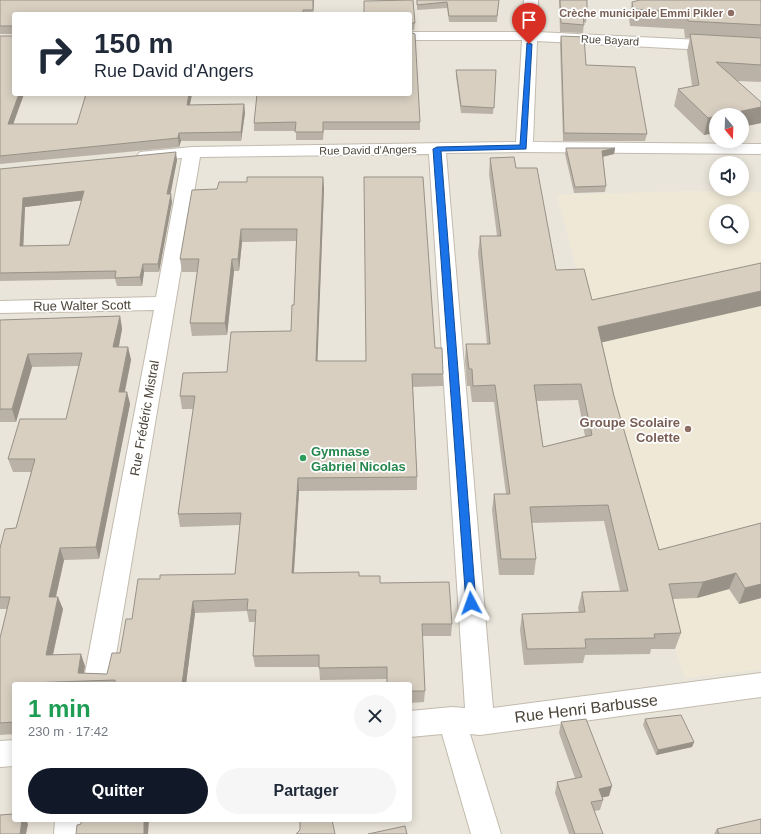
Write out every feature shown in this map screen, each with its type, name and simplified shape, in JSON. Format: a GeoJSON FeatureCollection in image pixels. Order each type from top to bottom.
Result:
{"type":"FeatureCollection","features":[{"type":"Feature","properties":{"kind":"street"},"geometry":{"type":"LineString","coordinates":[[524,147],[531,0]]}},
{"type":"Feature","properties":{"kind":"street","name":"Rue Bayard"},"geometry":{"type":"LineString","coordinates":[[412,36],[529,36],[761,48]]}},
{"type":"Feature","properties":{"kind":"street","name":"Rue David d'Angers"},"geometry":{"type":"LineString","coordinates":[[130,158],[192,152],[524,147],[761,149]]}},
{"type":"Feature","properties":{"kind":"street"},"geometry":{"type":"LineString","coordinates":[[437,149],[480,722]]}},
{"type":"Feature","properties":{"kind":"street","name":"Rue Frédéric Mistral"},"geometry":{"type":"LineString","coordinates":[[97,682],[192,152]]}},
{"type":"Feature","properties":{"kind":"street","name":"Rue Walter Scott"},"geometry":{"type":"LineString","coordinates":[[0,307],[165,303]]}},
{"type":"Feature","properties":{"kind":"street","name":"Rue Henri Barbusse"},"geometry":{"type":"LineString","coordinates":[[412,724],[452,720],[480,722],[761,685]]}},
{"type":"Feature","properties":{"kind":"street"},"geometry":{"type":"LineString","coordinates":[[452,720],[486,834]]}},
{"type":"Feature","properties":{"kind":"street"},"geometry":{"type":"LineString","coordinates":[[0,754],[12,753]]}},
{"type":"Feature","properties":{"kind":"street"},"geometry":{"type":"LineString","coordinates":[[68,834],[70,822]]}},
{"type":"Feature","properties":{"kind":"shaded area"},"geometry":{"type":"Polygon","coordinates":[[[0,0],[698,0],[761,57],[761,834],[0,834],[0,0]]]}},
{"type":"Feature","properties":{"kind":"shaded area","name":"Groupe Scolaire Colette"},"geometry":{"type":"Polygon","coordinates":[[[689,191],[709,191],[709,196],[749,196],[749,192],[761,192],[761,669],[685,678],[675,649],[557,195],[689,191]]]}},
{"type":"Feature","properties":{"kind":"building"},"geometry":{"type":"Polygon","coordinates":[[[0,0],[313,0],[313,10],[303,10],[303,12],[12,12],[12,26],[0,26],[0,0]]]}},
{"type":"Feature","properties":{"kind":"building"},"geometry":{"type":"Polygon","coordinates":[[[413,0],[415,23],[412,23],[412,12],[364,12],[364,1],[413,0]]]}},
{"type":"Feature","properties":{"kind":"building"},"geometry":{"type":"Polygon","coordinates":[[[417,0],[499,0],[497,16],[449,16],[447,2],[417,5],[417,0]]]}},
{"type":"Feature","properties":{"kind":"building"},"geometry":{"type":"Polygon","coordinates":[[[560,0],[587,0],[587,14],[583,14],[584,25],[561,23],[560,0]]]}},
{"type":"Feature","properties":{"kind":"building","name":"Crèche municipale Emmi Pikler"},"geometry":{"type":"Polygon","coordinates":[[[640,0],[761,0],[761,25],[688,21],[687,12],[633,9],[632,2],[640,0]]]}},
{"type":"Feature","properties":{"kind":"building"},"geometry":{"type":"Polygon","coordinates":[[[412,33],[415,34],[420,122],[323,122],[323,132],[295,132],[296,122],[254,123],[257,96],[412,96],[412,33]]]}},
{"type":"Feature","properties":{"kind":"building"},"geometry":{"type":"Polygon","coordinates":[[[690,34],[761,38],[761,65],[716,62],[761,102],[761,107],[749,110],[749,108],[709,108],[708,118],[678,89],[699,85],[690,34]]]}},
{"type":"Feature","properties":{"kind":"building"},"geometry":{"type":"Polygon","coordinates":[[[0,36],[12,36],[12,96],[18,96],[8,124],[77,124],[85,96],[189,96],[187,105],[244,104],[241,132],[179,133],[178,138],[0,156],[0,36]]]}},
{"type":"Feature","properties":{"kind":"building"},"geometry":{"type":"Polygon","coordinates":[[[561,36],[584,37],[586,65],[635,67],[647,134],[564,133],[561,36]]]}},
{"type":"Feature","properties":{"kind":"building"},"geometry":{"type":"Polygon","coordinates":[[[456,70],[496,70],[494,108],[461,106],[456,70]]]}},
{"type":"Feature","properties":{"kind":"building"},"geometry":{"type":"Polygon","coordinates":[[[566,148],[615,148],[602,151],[606,186],[575,187],[566,148]]]}},
{"type":"Feature","properties":{"kind":"building"},"geometry":{"type":"Polygon","coordinates":[[[176,152],[167,194],[171,194],[158,264],[143,264],[140,277],[115,278],[116,271],[0,273],[0,169],[176,152]],[[84,191],[23,198],[20,246],[69,245],[84,191]]]}},
{"type":"Feature","properties":{"kind":"building"},"geometry":{"type":"Polygon","coordinates":[[[514,157],[516,168],[537,168],[556,270],[584,269],[592,300],[761,263],[761,291],[598,327],[614,396],[659,550],[761,523],[761,584],[745,588],[736,573],[703,582],[669,584],[681,633],[654,634],[655,638],[585,639],[586,648],[527,649],[522,614],[585,612],[582,592],[628,591],[608,505],[530,507],[536,559],[501,559],[494,494],[510,494],[495,385],[473,386],[472,369],[469,369],[466,344],[490,344],[480,236],[501,236],[490,158],[514,157]],[[581,384],[534,385],[543,447],[592,435],[581,384]]]}},
{"type":"Feature","properties":{"kind":"building"},"geometry":{"type":"Polygon","coordinates":[[[247,177],[323,177],[316,361],[366,361],[364,177],[423,177],[435,348],[442,348],[443,374],[412,374],[417,477],[298,478],[292,573],[359,572],[359,576],[380,576],[380,583],[449,582],[452,624],[422,624],[425,691],[412,691],[412,682],[387,682],[387,667],[319,668],[319,655],[253,656],[256,610],[247,610],[248,599],[193,601],[182,682],[115,682],[115,680],[12,682],[12,722],[0,723],[0,638],[10,597],[0,597],[0,548],[5,529],[16,528],[35,459],[8,459],[20,419],[66,419],[82,353],[28,354],[12,409],[0,409],[0,320],[120,316],[113,347],[128,347],[119,392],[127,392],[96,547],[60,548],[49,597],[58,597],[46,655],[81,654],[78,673],[107,674],[112,653],[120,653],[126,619],[132,619],[138,579],[160,579],[160,575],[235,574],[241,513],[178,514],[195,396],[180,396],[183,373],[227,372],[231,332],[291,331],[292,305],[294,305],[297,229],[241,229],[238,259],[232,259],[225,323],[190,323],[199,259],[180,259],[192,190],[217,189],[219,182],[247,182],[247,177]]]}},
{"type":"Feature","properties":{"kind":"building"},"geometry":{"type":"Polygon","coordinates":[[[681,715],[694,742],[658,750],[645,719],[681,715]]]}},
{"type":"Feature","properties":{"kind":"building"},"geometry":{"type":"Polygon","coordinates":[[[586,719],[612,786],[599,789],[603,800],[591,802],[603,834],[575,834],[557,782],[582,777],[561,722],[586,719]]]}},
{"type":"Feature","properties":{"kind":"building"},"geometry":{"type":"Polygon","coordinates":[[[12,814],[12,822],[22,822],[20,834],[0,834],[0,815],[12,814]]]}},
{"type":"Feature","properties":{"kind":"building"},"geometry":{"type":"Polygon","coordinates":[[[761,819],[761,834],[719,834],[717,829],[761,819]]]}},
{"type":"Feature","properties":{"kind":"building"},"geometry":{"type":"Polygon","coordinates":[[[81,822],[144,822],[144,834],[76,834],[77,825],[81,824],[81,822]]]}},
{"type":"Feature","properties":{"kind":"building"},"geometry":{"type":"Polygon","coordinates":[[[300,822],[332,822],[335,834],[296,834],[300,830],[300,822]]]}},
{"type":"Feature","properties":{"kind":"building"},"geometry":{"type":"Polygon","coordinates":[[[405,826],[407,834],[368,834],[405,826]]]}},
{"type":"Feature","properties":{"kind":"place","name":"Crèche municipale Emmi Pikler"},"geometry":{"type":"Point","coordinates":[731,13]}},
{"type":"Feature","properties":{"kind":"place","name":"Groupe Scolaire Colette"},"geometry":{"type":"Point","coordinates":[688,429]}},
{"type":"Feature","properties":{"kind":"place","name":"Gymnase Gabriel Nicolas"},"geometry":{"type":"Point","coordinates":[303,458]}},
{"type":"Feature","properties":{"kind":"route"},"geometry":{"type":"LineString","coordinates":[[471,603],[437,149],[524,147],[529,44]]}}]}
